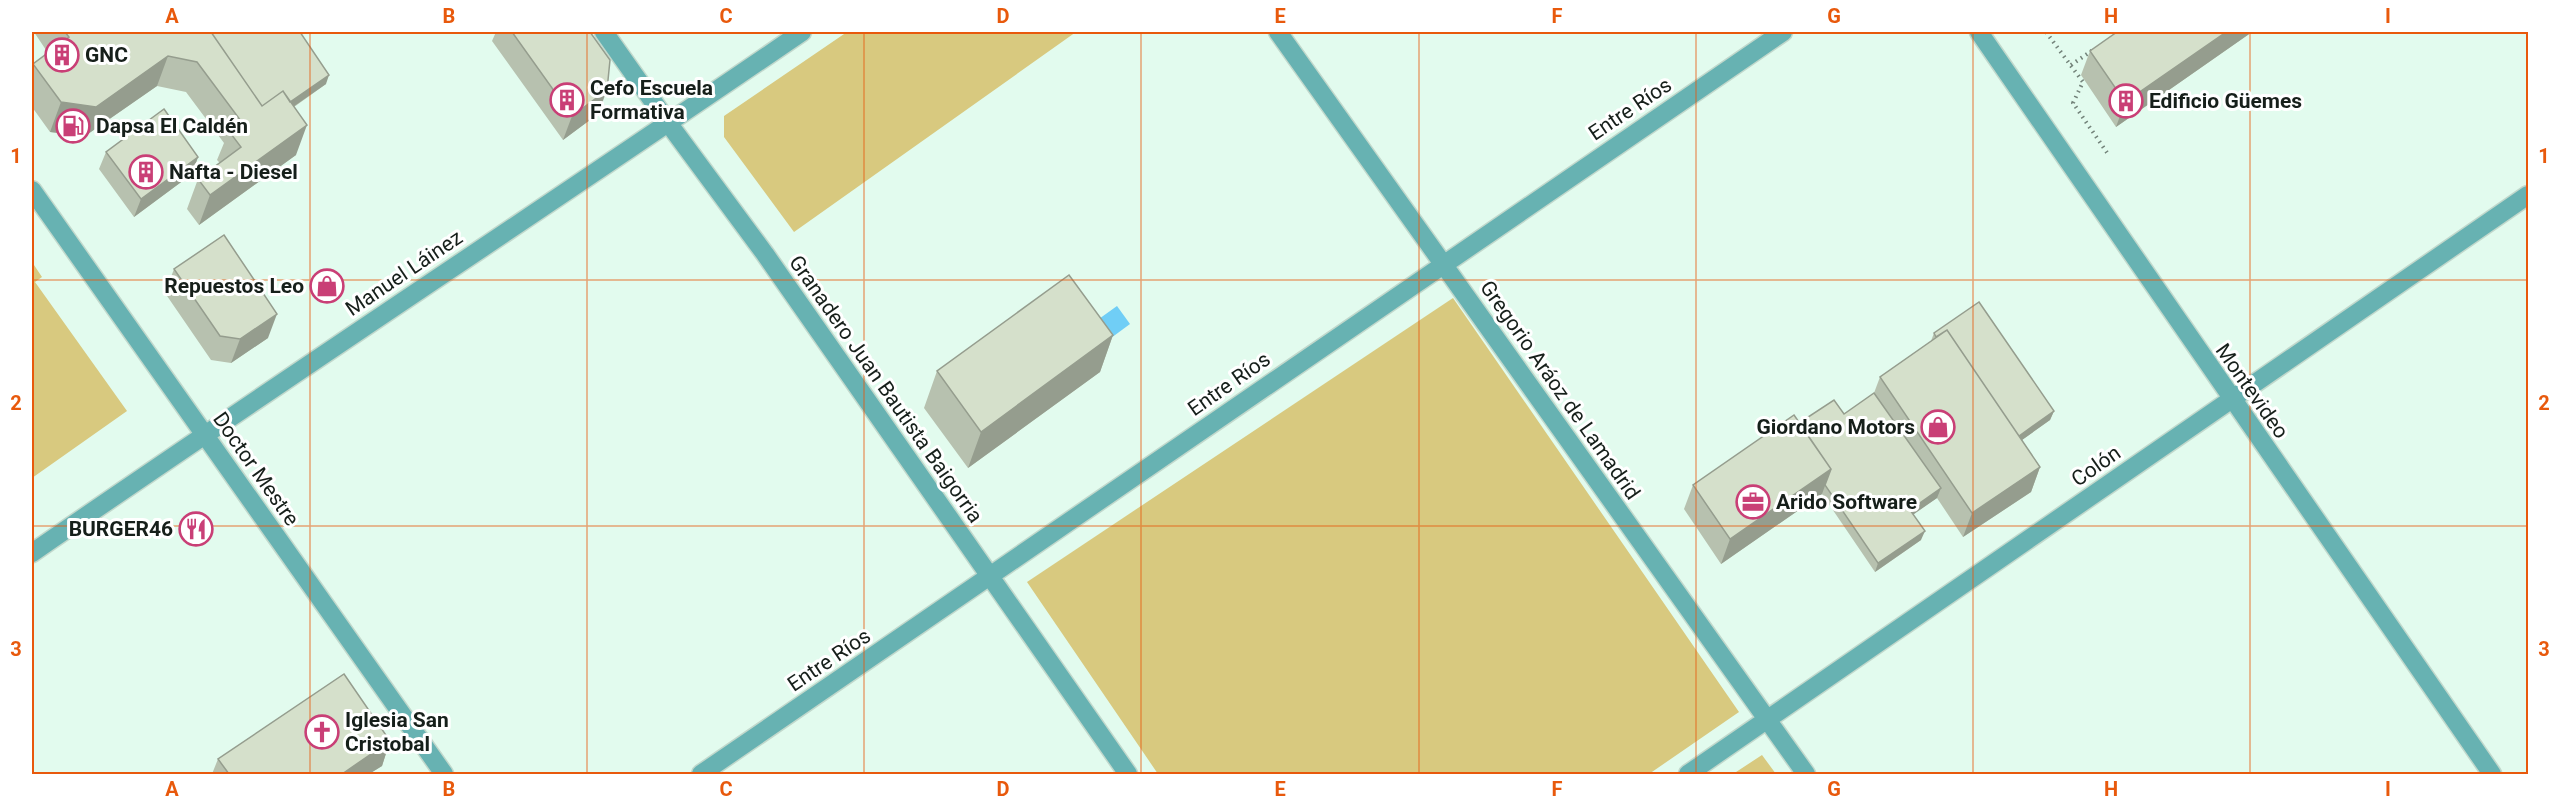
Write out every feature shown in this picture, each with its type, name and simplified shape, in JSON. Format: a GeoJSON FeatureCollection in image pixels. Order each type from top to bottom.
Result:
{"type":"FeatureCollection","features":[{"type":"Feature","properties":{"kind":"street","name":"Granadero Juan Bautista Baigorria"},"geometry":{"type":"LineString","coordinates":[[604,32],[765,254],[1128,774]]}},
{"type":"Feature","properties":{"kind":"street","name":"Manuel Láinez"},"geometry":{"type":"LineString","coordinates":[[32,553],[204,434],[669,124],[802,32]]}},
{"type":"Feature","properties":{"kind":"street","name":"Gregorio Aráoz de Lamadrid"},"geometry":{"type":"LineString","coordinates":[[1278,32],[1806,774]]}},
{"type":"Feature","properties":{"kind":"street","name":"Entre Ríos"},"geometry":{"type":"LineString","coordinates":[[701,774],[1783,32]]}},
{"type":"Feature","properties":{"kind":"street","name":"Montevideo"},"geometry":{"type":"LineString","coordinates":[[1979,32],[2231,400],[2492,774]]}},
{"type":"Feature","properties":{"kind":"street","name":"Doctor Mestre"},"geometry":{"type":"LineString","coordinates":[[32,190],[444,774]]}},
{"type":"Feature","properties":{"kind":"street","name":"Colón"},"geometry":{"type":"LineString","coordinates":[[1688,774],[2529,195]]}},
{"type":"Feature","properties":{"kind":"path"},"geometry":{"type":"LineString","coordinates":[[2046,32],[2083,82],[2073,103],[2108,154]]}},
{"type":"Feature","properties":{"kind":"path"},"geometry":{"type":"LineString","coordinates":[[2071,66],[2100,45]]}},
{"type":"Feature","properties":{"kind":"shaded area"},"geometry":{"type":"Polygon","coordinates":[[[847,32],[1076,32],[794,232],[724,137],[724,116],[847,32]]]}},
{"type":"Feature","properties":{"kind":"shaded area"},"geometry":{"type":"Polygon","coordinates":[[[32,262],[42,277],[35,282],[127,411],[32,478],[32,262]]]}},
{"type":"Feature","properties":{"kind":"shaded area"},"geometry":{"type":"Polygon","coordinates":[[[1453,298],[1739,712],[1649,774],[1158,774],[1027,582],[1453,298]]]}},
{"type":"Feature","properties":{"kind":"shaded area"},"geometry":{"type":"Polygon","coordinates":[[[1762,755],[1776,774],[1733,774],[1762,755]]]}},
{"type":"Feature","properties":{"kind":"water"},"geometry":{"type":"Polygon","coordinates":[[[1117,306],[1130,324],[1092,352],[1078,334],[1117,306]]]}},
{"type":"Feature","properties":{"kind":"building"},"geometry":{"type":"Polygon","coordinates":[[[65,32],[211,32],[262,106],[283,91],[307,125],[210,195],[198,179],[241,147],[228,130],[241,121],[197,62],[168,56],[96,107],[61,102],[33,64],[69,37],[65,32]]]}},
{"type":"Feature","properties":{"kind":"building"},"geometry":{"type":"Polygon","coordinates":[[[211,32],[300,32],[329,75],[290,102],[283,91],[262,106],[211,32]]]}},
{"type":"Feature","properties":{"kind":"building"},"geometry":{"type":"Polygon","coordinates":[[[512,32],[590,32],[610,60],[607,90],[572,116],[512,32]]]}},
{"type":"Feature","properties":{"kind":"building"},"geometry":{"type":"Polygon","coordinates":[[[2117,32],[2226,32],[2125,102],[2090,51],[2117,32]]]}},
{"type":"Feature","properties":{"kind":"building","name":"Dapsa El Caldén"},"geometry":{"type":"Polygon","coordinates":[[[164,109],[198,157],[141,199],[106,152],[164,109]]]}},
{"type":"Feature","properties":{"kind":"building"},"geometry":{"type":"Polygon","coordinates":[[[224,235],[277,314],[240,339],[220,336],[174,269],[224,235]]]}},
{"type":"Feature","properties":{"kind":"building"},"geometry":{"type":"Polygon","coordinates":[[[1069,275],[1113,335],[981,432],[937,371],[1069,275]]]}},
{"type":"Feature","properties":{"kind":"building"},"geometry":{"type":"Polygon","coordinates":[[[1979,302],[2054,411],[2019,436],[1947,330],[1936,337],[1934,333],[1979,302]]]}},
{"type":"Feature","properties":{"kind":"building","name":"Giordano Motors"},"geometry":{"type":"Polygon","coordinates":[[[1947,330],[2040,467],[1972,513],[1880,377],[1947,330]]]}},
{"type":"Feature","properties":{"kind":"building"},"geometry":{"type":"Polygon","coordinates":[[[1874,393],[1941,488],[1910,510],[1925,531],[1878,563],[1825,485],[1831,469],[1799,423],[1834,400],[1844,414],[1874,393]]]}},
{"type":"Feature","properties":{"kind":"building","name":"Arido Software"},"geometry":{"type":"Polygon","coordinates":[[[1794,415],[1831,469],[1730,539],[1693,485],[1794,415]]]}},
{"type":"Feature","properties":{"kind":"building","name":"Iglesia San Cristobal"},"geometry":{"type":"Polygon","coordinates":[[[344,674],[390,741],[342,774],[229,774],[218,759],[344,674]]]}},
{"type":"Feature","properties":{"kind":"place","name":"GNC"},"geometry":{"type":"Point","coordinates":[62,55]}},
{"type":"Feature","properties":{"kind":"place","name":"Cefo Escuela Formativa"},"geometry":{"type":"Point","coordinates":[567,100]}},
{"type":"Feature","properties":{"kind":"place","name":"Edificio Güemes"},"geometry":{"type":"Point","coordinates":[2126,101]}},
{"type":"Feature","properties":{"kind":"place","name":"Dapsa El Caldén"},"geometry":{"type":"Point","coordinates":[73,126]}},
{"type":"Feature","properties":{"kind":"place","name":"Nafta - Diesel"},"geometry":{"type":"Point","coordinates":[146,172]}},
{"type":"Feature","properties":{"kind":"place","name":"Repuestos Leo"},"geometry":{"type":"Point","coordinates":[327,286]}},
{"type":"Feature","properties":{"kind":"place","name":"Giordano Motors"},"geometry":{"type":"Point","coordinates":[1938,427]}},
{"type":"Feature","properties":{"kind":"place","name":"Arido Software"},"geometry":{"type":"Point","coordinates":[1753,502]}},
{"type":"Feature","properties":{"kind":"place","name":"BURGER46"},"geometry":{"type":"Point","coordinates":[196,529]}},
{"type":"Feature","properties":{"kind":"place","name":"Iglesia San Cristobal"},"geometry":{"type":"Point","coordinates":[322,732]}}]}
